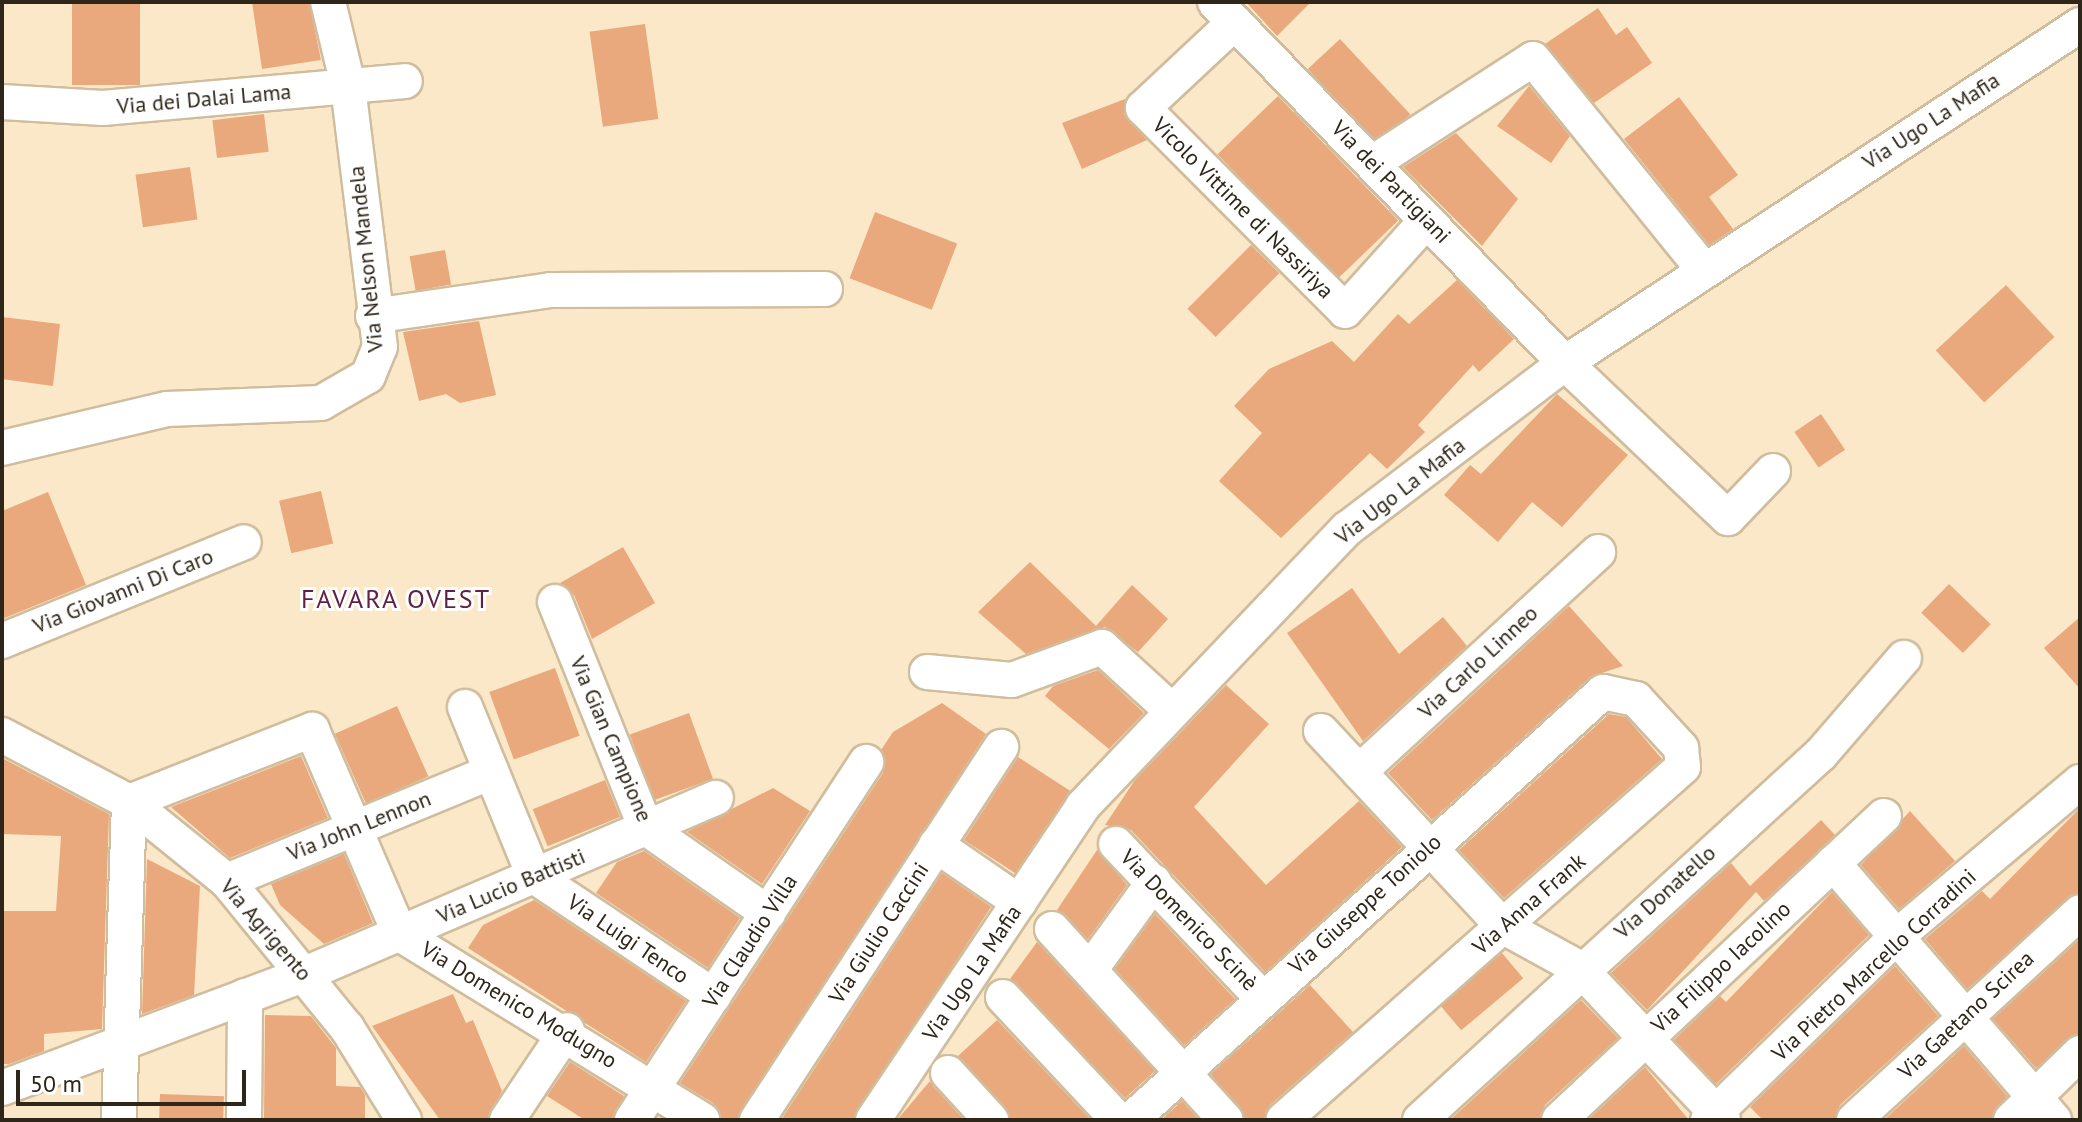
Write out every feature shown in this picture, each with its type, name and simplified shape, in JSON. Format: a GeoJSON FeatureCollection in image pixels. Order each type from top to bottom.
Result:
{"type":"FeatureCollection","features":[{"type":"Feature","properties":{"kind":"street","name":"Via Nelson Mandela"},"geometry":{"type":"LineString","coordinates":[[2,448],[167,409],[333,401],[374,368],[373,316],[348,85],[328,2]]}},
{"type":"Feature","properties":{"kind":"street","name":"Via dei Partigiani"},"geometry":{"type":"LineString","coordinates":[[1225,12],[1374,162],[1565,363],[1728,518],[1773,471]]}},
{"type":"Feature","properties":{"kind":"street","name":"Vicolo Vittime di Nassiriya"},"geometry":{"type":"LineString","coordinates":[[1225,12],[1143,108],[1345,311],[1427,220]]}},
{"type":"Feature","properties":{"kind":"street","name":"Via Ugo La Mafia"},"geometry":{"type":"LineString","coordinates":[[873,1120],[1083,806],[1170,709],[1347,529],[1565,363],[2080,25]]}},
{"type":"Feature","properties":{"kind":"street"},"geometry":{"type":"LineString","coordinates":[[1374,162],[1533,59],[1704,270]]}},
{"type":"Feature","properties":{"kind":"street","name":"Via dei Dalai Lama"},"geometry":{"type":"LineString","coordinates":[[2,102],[103,108],[405,81]]}},
{"type":"Feature","properties":{"kind":"street"},"geometry":{"type":"LineString","coordinates":[[373,316],[551,290],[825,289]]}},
{"type":"Feature","properties":{"kind":"street","name":"Via Giovanni Di Caro"},"geometry":{"type":"LineString","coordinates":[[2,641],[244,542]]}},
{"type":"Feature","properties":{"kind":"street","name":"Via Carlo Linneo"},"geometry":{"type":"LineString","coordinates":[[1359,772],[1598,552]]}},
{"type":"Feature","properties":{"kind":"street","name":"Via Gian Campione"},"geometry":{"type":"LineString","coordinates":[[555,602],[646,828],[768,913]]}},
{"type":"Feature","properties":{"kind":"street"},"geometry":{"type":"LineString","coordinates":[[927,672],[1012,680],[1102,647],[1170,709]]}},
{"type":"Feature","properties":{"kind":"street","name":"Via Donatello"},"geometry":{"type":"LineString","coordinates":[[1420,1120],[1579,968],[1821,754],[1904,658]]}},
{"type":"Feature","properties":{"kind":"street","name":"Via Giuseppe Toniolo"},"geometry":{"type":"LineString","coordinates":[[1131,1120],[1261,997],[1603,692]]}},
{"type":"Feature","properties":{"kind":"street","name":"Via Anna Frank"},"geometry":{"type":"LineString","coordinates":[[1283,1120],[1683,767],[1681,748],[1636,699],[1603,692]]}},
{"type":"Feature","properties":{"kind":"street"},"geometry":{"type":"LineString","coordinates":[[465,707],[534,876]]}},
{"type":"Feature","properties":{"kind":"street","name":"Via Domenico Modugno"},"geometry":{"type":"LineString","coordinates":[[129,802],[312,730],[400,934],[567,1030],[702,1120]]}},
{"type":"Feature","properties":{"kind":"street"},"geometry":{"type":"LineString","coordinates":[[1321,731],[1504,927],[1579,968],[1716,1117]]}},
{"type":"Feature","properties":{"kind":"street","name":"Via Agrigento"},"geometry":{"type":"LineString","coordinates":[[2,735],[129,802],[227,881],[305,974],[404,1120]]}},
{"type":"Feature","properties":{"kind":"street","name":"Via Giulio Caccini"},"geometry":{"type":"LineString","coordinates":[[757,1120],[1001,747]]}},
{"type":"Feature","properties":{"kind":"street","name":"Via Claudio Villa"},"geometry":{"type":"LineString","coordinates":[[632,1120],[866,762]]}},
{"type":"Feature","properties":{"kind":"street","name":"Via John Lennon"},"geometry":{"type":"LineString","coordinates":[[227,881],[491,772]]}},
{"type":"Feature","properties":{"kind":"street","name":"Via Pietro Marcello Corradini"},"geometry":{"type":"LineString","coordinates":[[1716,1117],[1896,937],[2080,782]]}},
{"type":"Feature","properties":{"kind":"street","name":"Via Lucio Battisti"},"geometry":{"type":"LineString","coordinates":[[2,1088],[305,974],[716,798]]}},
{"type":"Feature","properties":{"kind":"street"},"geometry":{"type":"LineString","coordinates":[[119,1120],[129,802]]}},
{"type":"Feature","properties":{"kind":"street","name":"Via Filippo Iacolino"},"geometry":{"type":"LineString","coordinates":[[1559,1120],[1884,816]]}},
{"type":"Feature","properties":{"kind":"street","name":"Via Domenico Scinè"},"geometry":{"type":"LineString","coordinates":[[1116,844],[1261,997]]}},
{"type":"Feature","properties":{"kind":"street"},"geometry":{"type":"LineString","coordinates":[[936,845],[1019,902]]}},
{"type":"Feature","properties":{"kind":"street"},"geometry":{"type":"LineString","coordinates":[[1833,863],[1963,1015],[2033,1113],[2080,1053]]}},
{"type":"Feature","properties":{"kind":"street","name":"Via Luigi Tenco"},"geometry":{"type":"LineString","coordinates":[[534,876],[714,996]]}},
{"type":"Feature","properties":{"kind":"street"},"geometry":{"type":"LineString","coordinates":[[1090,970],[1154,882]]}},
{"type":"Feature","properties":{"kind":"street","name":"Via Gaetano Scirea"},"geometry":{"type":"LineString","coordinates":[[1854,1120],[1963,1015],[2080,912]]}},
{"type":"Feature","properties":{"kind":"street"},"geometry":{"type":"LineString","coordinates":[[1052,929],[1226,1120]]}},
{"type":"Feature","properties":{"kind":"street"},"geometry":{"type":"LineString","coordinates":[[244,1120],[245,996]]}},
{"type":"Feature","properties":{"kind":"street"},"geometry":{"type":"LineString","coordinates":[[1003,997],[1118,1120]]}},
{"type":"Feature","properties":{"kind":"street"},"geometry":{"type":"LineString","coordinates":[[507,1120],[567,1030]]}},
{"type":"Feature","properties":{"kind":"street"},"geometry":{"type":"LineString","coordinates":[[948,1073],[991,1120]]}},
{"type":"Feature","properties":{"kind":"building"},"geometry":{"type":"Polygon","coordinates":[[[72,2],[140,2],[140,85],[72,85],[72,2]]]}},
{"type":"Feature","properties":{"kind":"building"},"geometry":{"type":"Polygon","coordinates":[[[252,2],[309,2],[321,60],[262,69],[252,2]]]}},
{"type":"Feature","properties":{"kind":"building"},"geometry":{"type":"Polygon","coordinates":[[[1246,2],[1311,2],[1277,36],[1246,2]]]}},
{"type":"Feature","properties":{"kind":"building"},"geometry":{"type":"Polygon","coordinates":[[[1598,8],[1616,35],[1627,27],[1652,63],[1594,103],[1545,44],[1598,8]]]}},
{"type":"Feature","properties":{"kind":"building"},"geometry":{"type":"Polygon","coordinates":[[[645,24],[658,119],[603,127],[590,32],[645,24]]]}},
{"type":"Feature","properties":{"kind":"building"},"geometry":{"type":"Polygon","coordinates":[[[1340,39],[1410,114],[1378,144],[1308,69],[1340,39]]]}},
{"type":"Feature","properties":{"kind":"building"},"geometry":{"type":"Polygon","coordinates":[[[1529,86],[1570,136],[1551,163],[1497,126],[1529,86]]]}},
{"type":"Feature","properties":{"kind":"building"},"geometry":{"type":"Polygon","coordinates":[[[1278,96],[1398,220],[1338,279],[1218,154],[1278,96]]]}},
{"type":"Feature","properties":{"kind":"building"},"geometry":{"type":"Polygon","coordinates":[[[1679,97],[1738,175],[1709,197],[1733,229],[1709,245],[1624,139],[1679,97]]]}},
{"type":"Feature","properties":{"kind":"building"},"geometry":{"type":"Polygon","coordinates":[[[1125,99],[1124,114],[1147,140],[1082,169],[1062,123],[1125,99]]]}},
{"type":"Feature","properties":{"kind":"building"},"geometry":{"type":"Polygon","coordinates":[[[264,114],[269,152],[217,158],[212,120],[264,114]]]}},
{"type":"Feature","properties":{"kind":"building"},"geometry":{"type":"Polygon","coordinates":[[[1456,133],[1518,199],[1482,246],[1403,167],[1456,133]]]}},
{"type":"Feature","properties":{"kind":"building"},"geometry":{"type":"Polygon","coordinates":[[[190,167],[197,219],[143,227],[136,175],[190,167]]]}},
{"type":"Feature","properties":{"kind":"building"},"geometry":{"type":"Polygon","coordinates":[[[875,212],[957,244],[932,310],[850,278],[875,212]]]}},
{"type":"Feature","properties":{"kind":"building"},"geometry":{"type":"Polygon","coordinates":[[[1251,245],[1279,273],[1216,337],[1187,309],[1251,245]]]}},
{"type":"Feature","properties":{"kind":"building"},"geometry":{"type":"Polygon","coordinates":[[[445,250],[451,284],[416,291],[410,256],[445,250]]]}},
{"type":"Feature","properties":{"kind":"building"},"geometry":{"type":"Polygon","coordinates":[[[1457,280],[1514,339],[1479,372],[1473,365],[1418,425],[1425,432],[1387,469],[1370,453],[1281,538],[1219,481],[1262,433],[1234,406],[1269,369],[1332,341],[1354,362],[1398,314],[1409,324],[1457,280]]]}},
{"type":"Feature","properties":{"kind":"building"},"geometry":{"type":"Polygon","coordinates":[[[2006,285],[2054,337],[1984,402],[1936,350],[2006,285]]]}},
{"type":"Feature","properties":{"kind":"building"},"geometry":{"type":"Polygon","coordinates":[[[2,317],[60,324],[53,386],[2,379],[2,317]]]}},
{"type":"Feature","properties":{"kind":"building"},"geometry":{"type":"Polygon","coordinates":[[[479,321],[496,395],[460,403],[446,394],[419,401],[403,332],[479,321]]]}},
{"type":"Feature","properties":{"kind":"building"},"geometry":{"type":"Polygon","coordinates":[[[1557,394],[1628,455],[1562,527],[1532,502],[1498,542],[1444,495],[1470,465],[1481,474],[1557,394]]]}},
{"type":"Feature","properties":{"kind":"building"},"geometry":{"type":"Polygon","coordinates":[[[1821,414],[1845,450],[1819,468],[1794,432],[1821,414]]]}},
{"type":"Feature","properties":{"kind":"building"},"geometry":{"type":"Polygon","coordinates":[[[321,491],[333,544],[291,553],[279,501],[321,491]]]}},
{"type":"Feature","properties":{"kind":"building"},"geometry":{"type":"Polygon","coordinates":[[[48,492],[86,585],[2,619],[2,511],[48,492]]]}},
{"type":"Feature","properties":{"kind":"building"},"geometry":{"type":"Polygon","coordinates":[[[623,547],[655,603],[592,639],[574,595],[560,583],[623,547]]]}},
{"type":"Feature","properties":{"kind":"building"},"geometry":{"type":"Polygon","coordinates":[[[1030,562],[1096,626],[1132,585],[1168,619],[1138,652],[1105,627],[1026,654],[978,612],[1030,562]]]}},
{"type":"Feature","properties":{"kind":"building"},"geometry":{"type":"Polygon","coordinates":[[[1949,584],[1991,624],[1963,653],[1921,613],[1949,584]]]}},
{"type":"Feature","properties":{"kind":"building"},"geometry":{"type":"Polygon","coordinates":[[[1352,588],[1399,654],[1443,617],[1467,646],[1363,741],[1287,633],[1352,588]]]}},
{"type":"Feature","properties":{"kind":"building"},"geometry":{"type":"Polygon","coordinates":[[[1569,606],[1623,666],[1590,677],[1432,820],[1388,773],[1569,606]]]}},
{"type":"Feature","properties":{"kind":"building"},"geometry":{"type":"Polygon","coordinates":[[[2080,617],[2080,689],[2044,648],[2080,617]]]}},
{"type":"Feature","properties":{"kind":"building"},"geometry":{"type":"Polygon","coordinates":[[[555,668],[580,736],[514,760],[489,692],[555,668]]]}},
{"type":"Feature","properties":{"kind":"building"},"geometry":{"type":"Polygon","coordinates":[[[1098,670],[1144,713],[1109,749],[1045,696],[1053,686],[1098,670]]]}},
{"type":"Feature","properties":{"kind":"building"},"geometry":{"type":"Polygon","coordinates":[[[1226,685],[1269,724],[1194,807],[1266,885],[1359,801],[1402,847],[1265,972],[1131,830],[1105,825],[1135,780],[1226,685]]]}},
{"type":"Feature","properties":{"kind":"building"},"geometry":{"type":"Polygon","coordinates":[[[942,703],[986,734],[737,1120],[722,1120],[713,1103],[680,1083],[883,773],[881,750],[893,732],[942,703]]]}},
{"type":"Feature","properties":{"kind":"building"},"geometry":{"type":"Polygon","coordinates":[[[397,706],[428,776],[366,804],[335,734],[397,706]]]}},
{"type":"Feature","properties":{"kind":"building"},"geometry":{"type":"Polygon","coordinates":[[[689,713],[713,779],[654,800],[630,735],[689,713]]]}},
{"type":"Feature","properties":{"kind":"building"},"geometry":{"type":"Polygon","coordinates":[[[1609,714],[1626,717],[1662,759],[1504,898],[1459,850],[1609,714]]]}},
{"type":"Feature","properties":{"kind":"building"},"geometry":{"type":"Polygon","coordinates":[[[301,756],[328,818],[230,858],[171,807],[301,756]]]}},
{"type":"Feature","properties":{"kind":"building"},"geometry":{"type":"Polygon","coordinates":[[[1018,757],[1070,791],[1016,874],[964,840],[1018,757]]]}},
{"type":"Feature","properties":{"kind":"building"},"geometry":{"type":"Polygon","coordinates":[[[2,758],[109,814],[102,1029],[44,1034],[44,1051],[9,1064],[2,1064],[2,911],[56,911],[61,836],[2,834],[2,758]]]}},
{"type":"Feature","properties":{"kind":"building"},"geometry":{"type":"Polygon","coordinates":[[[605,780],[620,817],[548,846],[533,809],[605,780]]]}},
{"type":"Feature","properties":{"kind":"building"},"geometry":{"type":"Polygon","coordinates":[[[773,788],[810,811],[762,884],[687,832],[773,788]]]}},
{"type":"Feature","properties":{"kind":"building"},"geometry":{"type":"Polygon","coordinates":[[[2080,808],[2080,893],[1967,989],[1925,939],[1982,891],[1990,899],[2080,808]]]}},
{"type":"Feature","properties":{"kind":"building"},"geometry":{"type":"Polygon","coordinates":[[[1910,811],[1955,861],[1899,909],[1861,865],[1910,811]]]}},
{"type":"Feature","properties":{"kind":"building"},"geometry":{"type":"Polygon","coordinates":[[[1821,820],[1835,835],[1764,901],[1756,892],[1647,1010],[1611,973],[1731,863],[1750,886],[1821,820]]]}},
{"type":"Feature","properties":{"kind":"building"},"geometry":{"type":"Polygon","coordinates":[[[1097,850],[1127,885],[1088,939],[1057,910],[1097,850]]]}},
{"type":"Feature","properties":{"kind":"building"},"geometry":{"type":"Polygon","coordinates":[[[644,851],[740,918],[708,968],[596,893],[617,862],[644,851]]]}},
{"type":"Feature","properties":{"kind":"building"},"geometry":{"type":"Polygon","coordinates":[[[344,854],[373,923],[324,944],[280,905],[271,884],[344,854]]]}},
{"type":"Feature","properties":{"kind":"building"},"geometry":{"type":"Polygon","coordinates":[[[147,859],[200,886],[194,995],[142,1014],[147,859]]]}},
{"type":"Feature","properties":{"kind":"building"},"geometry":{"type":"Polygon","coordinates":[[[942,873],[991,907],[853,1120],[781,1120],[942,873]]]}},
{"type":"Feature","properties":{"kind":"building"},"geometry":{"type":"Polygon","coordinates":[[[1832,892],[1869,935],[1716,1084],[1674,1040],[1720,996],[1726,1002],[1832,892]]]}},
{"type":"Feature","properties":{"kind":"building"},"geometry":{"type":"Polygon","coordinates":[[[534,900],[686,1001],[646,1062],[468,948],[483,925],[534,900]]]}},
{"type":"Feature","properties":{"kind":"building"},"geometry":{"type":"Polygon","coordinates":[[[1155,914],[1235,999],[1184,1045],[1115,969],[1155,914]]]}},
{"type":"Feature","properties":{"kind":"building"},"geometry":{"type":"Polygon","coordinates":[[[2080,939],[2080,1034],[2036,1068],[1993,1019],[2080,939]]]}},
{"type":"Feature","properties":{"kind":"building"},"geometry":{"type":"Polygon","coordinates":[[[1037,942],[1155,1071],[1125,1098],[1010,979],[1037,942]]]}},
{"type":"Feature","properties":{"kind":"building"},"geometry":{"type":"Polygon","coordinates":[[[1502,953],[1523,978],[1461,1030],[1440,1005],[1502,953]]]}},
{"type":"Feature","properties":{"kind":"building"},"geometry":{"type":"Polygon","coordinates":[[[1895,966],[1938,1016],[1840,1105],[1835,1120],[1763,1120],[1750,1107],[1895,966]]]}},
{"type":"Feature","properties":{"kind":"building"},"geometry":{"type":"Polygon","coordinates":[[[1310,985],[1353,1032],[1270,1105],[1264,1120],[1245,1120],[1211,1074],[1310,985]]]}},
{"type":"Feature","properties":{"kind":"building"},"geometry":{"type":"Polygon","coordinates":[[[453,994],[466,1023],[473,1020],[502,1091],[487,1120],[440,1120],[372,1026],[453,994]]]}},
{"type":"Feature","properties":{"kind":"building"},"geometry":{"type":"Polygon","coordinates":[[[1581,1000],[1618,1038],[1545,1105],[1540,1120],[1450,1120],[1581,1000]]]}},
{"type":"Feature","properties":{"kind":"building"},"geometry":{"type":"Polygon","coordinates":[[[265,1015],[311,1016],[336,1048],[336,1086],[360,1087],[365,1095],[365,1120],[264,1120],[265,1015]]]}},
{"type":"Feature","properties":{"kind":"building"},"geometry":{"type":"Polygon","coordinates":[[[997,1020],[1091,1120],[1010,1120],[958,1056],[997,1020]]]}},
{"type":"Feature","properties":{"kind":"building"},"geometry":{"type":"Polygon","coordinates":[[[1964,1046],[2007,1096],[1992,1120],[1884,1120],[1964,1046]]]}},
{"type":"Feature","properties":{"kind":"building"},"geometry":{"type":"Polygon","coordinates":[[[570,1062],[624,1096],[612,1120],[585,1120],[547,1096],[570,1062]]]}},
{"type":"Feature","properties":{"kind":"building"},"geometry":{"type":"Polygon","coordinates":[[[1645,1067],[1689,1120],[1588,1120],[1645,1067]]]}},
{"type":"Feature","properties":{"kind":"building"},"geometry":{"type":"Polygon","coordinates":[[[930,1081],[933,1086],[964,1120],[897,1120],[930,1081]]]}},
{"type":"Feature","properties":{"kind":"building"},"geometry":{"type":"Polygon","coordinates":[[[160,1094],[224,1096],[223,1120],[159,1120],[160,1094]]]}},
{"type":"Feature","properties":{"kind":"building"},"geometry":{"type":"Polygon","coordinates":[[[1182,1101],[1199,1120],[1161,1120],[1182,1101]]]}},
{"type":"Feature","properties":{"kind":"district","name":"FAVARA OVEST"},"geometry":{"type":"Point","coordinates":[396,599]}}]}
